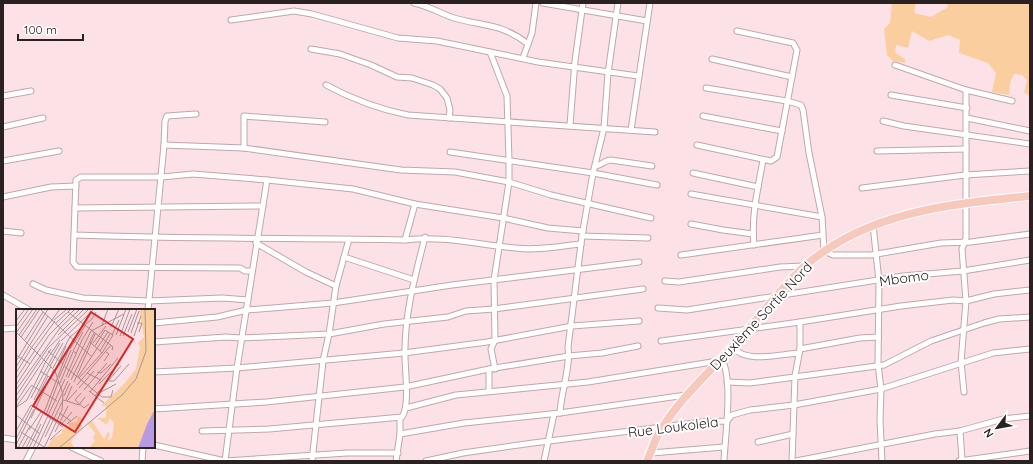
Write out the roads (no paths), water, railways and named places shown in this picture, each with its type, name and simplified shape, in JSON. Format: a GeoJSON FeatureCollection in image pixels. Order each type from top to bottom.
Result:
{"type":"FeatureCollection","features":[{"type":"Feature","properties":{"kind":"main road","name":"Deuxième Sortie Nord"},"geometry":{"type":"LineString","coordinates":[[649,457],[661,428],[687,395],[733,347],[778,294],[805,266],[824,252],[849,236],[893,217],[919,210],[944,206],[1030,196]]}},
{"type":"Feature","properties":{"kind":"street"},"geometry":{"type":"LineString","coordinates":[[414,3],[432,7],[457,18],[504,29],[528,44]]}},
{"type":"Feature","properties":{"kind":"street"},"geometry":{"type":"LineString","coordinates":[[523,58],[528,44],[536,3]]}},
{"type":"Feature","properties":{"kind":"street"},"geometry":{"type":"LineString","coordinates":[[543,3],[647,21]]}},
{"type":"Feature","properties":{"kind":"street"},"geometry":{"type":"LineString","coordinates":[[570,125],[574,67],[583,3]]}},
{"type":"Feature","properties":{"kind":"street"},"geometry":{"type":"LineString","coordinates":[[560,413],[563,384],[570,356],[568,347],[572,326],[582,234],[593,173],[596,166],[604,128],[608,73],[618,3]]}},
{"type":"Feature","properties":{"kind":"street"},"geometry":{"type":"LineString","coordinates":[[631,130],[650,3]]}},
{"type":"Feature","properties":{"kind":"street"},"geometry":{"type":"LineString","coordinates":[[231,20],[294,11],[312,14],[398,38],[437,41],[608,73],[638,76]]}},
{"type":"Feature","properties":{"kind":"street"},"geometry":{"type":"LineString","coordinates":[[697,145],[763,160],[771,161],[777,157],[797,50],[793,43],[738,31]]}},
{"type":"Feature","properties":{"kind":"street"},"geometry":{"type":"LineString","coordinates":[[310,48],[340,54],[371,65],[397,77],[412,78],[434,85],[440,89],[447,98],[450,110],[449,118]]}},
{"type":"Feature","properties":{"kind":"street"},"geometry":{"type":"LineString","coordinates":[[490,52],[492,62],[505,87],[508,103],[510,161],[509,182],[498,245],[494,280],[495,340],[491,348],[495,369]]}},
{"type":"Feature","properties":{"kind":"street"},"geometry":{"type":"LineString","coordinates":[[712,59],[792,77]]}},
{"type":"Feature","properties":{"kind":"street"},"geometry":{"type":"LineString","coordinates":[[895,65],[966,90],[1012,102]]}},
{"type":"Feature","properties":{"kind":"street"},"geometry":{"type":"LineString","coordinates":[[326,85],[355,100],[391,112],[449,118],[570,125],[655,132]]}},
{"type":"Feature","properties":{"kind":"street"},"geometry":{"type":"LineString","coordinates":[[706,88],[787,101],[801,105],[803,110],[808,153],[822,217],[824,252],[833,255],[877,254],[942,243],[965,242],[1030,234]]}},
{"type":"Feature","properties":{"kind":"street"},"geometry":{"type":"LineString","coordinates":[[964,392],[961,362],[962,331],[966,300],[962,249],[965,242],[966,204],[966,90]]}},
{"type":"Feature","properties":{"kind":"street"},"geometry":{"type":"LineString","coordinates":[[3,96],[31,91]]}},
{"type":"Feature","properties":{"kind":"street"},"geometry":{"type":"LineString","coordinates":[[892,95],[967,108]]}},
{"type":"Feature","properties":{"kind":"street"},"geometry":{"type":"LineString","coordinates":[[148,309],[154,238],[162,177],[165,120],[167,116],[196,114]]}},
{"type":"Feature","properties":{"kind":"street"},"geometry":{"type":"LineString","coordinates":[[244,148],[244,116],[325,122]]}},
{"type":"Feature","properties":{"kind":"street"},"geometry":{"type":"LineString","coordinates":[[703,116],[782,130]]}},
{"type":"Feature","properties":{"kind":"street"},"geometry":{"type":"LineString","coordinates":[[3,127],[43,118]]}},
{"type":"Feature","properties":{"kind":"street"},"geometry":{"type":"LineString","coordinates":[[967,118],[1030,131]]}},
{"type":"Feature","properties":{"kind":"street"},"geometry":{"type":"LineString","coordinates":[[883,121],[904,126],[1030,144]]}},
{"type":"Feature","properties":{"kind":"street"},"geometry":{"type":"LineString","coordinates":[[164,145],[244,148],[401,170],[454,172],[509,182],[550,195],[651,218]]}},
{"type":"Feature","properties":{"kind":"street"},"geometry":{"type":"LineString","coordinates":[[877,151],[966,149]]}},
{"type":"Feature","properties":{"kind":"street"},"geometry":{"type":"LineString","coordinates":[[3,161],[59,151]]}},
{"type":"Feature","properties":{"kind":"street"},"geometry":{"type":"LineString","coordinates":[[450,152],[593,173],[657,185]]}},
{"type":"Feature","properties":{"kind":"street"},"geometry":{"type":"LineString","coordinates":[[596,166],[601,165],[606,160],[652,166]]}},
{"type":"Feature","properties":{"kind":"street"},"geometry":{"type":"LineString","coordinates":[[754,245],[753,234],[755,206],[763,160]]}},
{"type":"Feature","properties":{"kind":"street"},"geometry":{"type":"LineString","coordinates":[[862,188],[965,175],[1030,171]]}},
{"type":"Feature","properties":{"kind":"street"},"geometry":{"type":"LineString","coordinates":[[252,271],[245,271],[240,268],[76,267],[73,262],[77,179],[162,177],[193,174],[267,180],[353,189],[415,204],[503,218],[582,234],[648,238]]}},
{"type":"Feature","properties":{"kind":"street"},"geometry":{"type":"LineString","coordinates":[[693,174],[758,187]]}},
{"type":"Feature","properties":{"kind":"street"},"geometry":{"type":"LineString","coordinates":[[225,461],[237,368],[267,180]]}},
{"type":"Feature","properties":{"kind":"street"},"geometry":{"type":"LineString","coordinates":[[3,197],[51,187],[76,186]]}},
{"type":"Feature","properties":{"kind":"street"},"geometry":{"type":"LineString","coordinates":[[691,194],[822,217]]}},
{"type":"Feature","properties":{"kind":"street"},"geometry":{"type":"LineString","coordinates":[[406,240],[415,204]]}},
{"type":"Feature","properties":{"kind":"street"},"geometry":{"type":"LineString","coordinates":[[75,208],[263,206]]}},
{"type":"Feature","properties":{"kind":"street"},"geometry":{"type":"LineString","coordinates":[[691,224],[753,234]]}},
{"type":"Feature","properties":{"kind":"street"},"geometry":{"type":"LineString","coordinates":[[873,225],[879,281],[878,364],[881,389],[882,461]]}},
{"type":"Feature","properties":{"kind":"street"},"geometry":{"type":"LineString","coordinates":[[3,231],[21,233]]}},
{"type":"Feature","properties":{"kind":"street"},"geometry":{"type":"LineString","coordinates":[[681,255],[822,235]]}},
{"type":"Feature","properties":{"kind":"street"},"geometry":{"type":"LineString","coordinates":[[74,236],[154,238],[226,237],[257,241],[349,239],[406,240],[425,237],[517,248],[539,248],[581,244]]}},
{"type":"Feature","properties":{"kind":"street"},"geometry":{"type":"LineString","coordinates":[[202,431],[229,431],[316,425],[400,418],[404,415],[406,408],[404,353],[407,323],[414,280],[425,237]]}},
{"type":"Feature","properties":{"kind":"street"},"geometry":{"type":"LineString","coordinates":[[312,458],[323,361],[329,334],[336,286],[349,239]]}},
{"type":"Feature","properties":{"kind":"street"},"geometry":{"type":"LineString","coordinates":[[257,241],[306,272],[336,286]]}},
{"type":"Feature","properties":{"kind":"street"},"geometry":{"type":"LineString","coordinates":[[344,257],[414,280]]}},
{"type":"Feature","properties":{"kind":"street","name":"Mbomo"},"geometry":{"type":"LineString","coordinates":[[658,308],[687,310],[778,294],[879,281],[903,276],[964,271],[1030,260]]}},
{"type":"Feature","properties":{"kind":"street"},"geometry":{"type":"LineString","coordinates":[[155,323],[217,317],[247,310],[333,303],[494,280],[639,262]]}},
{"type":"Feature","properties":{"kind":"street"},"geometry":{"type":"LineString","coordinates":[[665,281],[679,282],[780,267],[805,266]]}},
{"type":"Feature","properties":{"kind":"street"},"geometry":{"type":"LineString","coordinates":[[34,284],[46,290],[79,297],[148,301],[222,298],[248,300]]}},
{"type":"Feature","properties":{"kind":"street"},"geometry":{"type":"LineString","coordinates":[[155,342],[226,337],[242,338],[329,334],[384,324],[407,323],[452,316],[466,311],[494,309],[643,289]]}},
{"type":"Feature","properties":{"kind":"street"},"geometry":{"type":"LineString","coordinates":[[661,341],[800,322],[879,309],[952,300],[966,300],[994,294],[1030,290]]}},
{"type":"Feature","properties":{"kind":"street"},"geometry":{"type":"LineString","coordinates":[[3,295],[27,309]]}},
{"type":"Feature","properties":{"kind":"street"},"geometry":{"type":"LineString","coordinates":[[727,382],[750,383],[878,364],[884,365],[931,341],[999,319],[1030,316]]}},
{"type":"Feature","properties":{"kind":"street"},"geometry":{"type":"LineString","coordinates":[[155,372],[237,368],[404,353],[495,340],[572,326],[639,321]]}},
{"type":"Feature","properties":{"kind":"street"},"geometry":{"type":"LineString","coordinates":[[792,461],[795,376],[800,351],[800,322]]}},
{"type":"Feature","properties":{"kind":"street"},"geometry":{"type":"LineString","coordinates":[[3,329],[16,328]]}},
{"type":"Feature","properties":{"kind":"street"},"geometry":{"type":"LineString","coordinates":[[733,347],[743,356],[749,357],[800,351],[878,337]]}},
{"type":"Feature","properties":{"kind":"street"},"geometry":{"type":"LineString","coordinates":[[155,409],[320,397],[405,387],[489,370],[638,346]]}},
{"type":"Feature","properties":{"kind":"street","name":"Rue Loukolela"},"geometry":{"type":"LineString","coordinates":[[426,461],[463,453],[547,441],[703,422],[727,421],[732,415],[750,410],[794,405],[881,389],[920,378],[961,362],[993,352],[1030,350]]}},
{"type":"Feature","properties":{"kind":"street"},"geometry":{"type":"LineString","coordinates":[[406,408],[456,395],[588,382],[719,360],[725,366],[727,382],[727,421],[724,461]]}},
{"type":"Feature","properties":{"kind":"street"},"geometry":{"type":"LineString","coordinates":[[489,370],[489,391]]}},
{"type":"Feature","properties":{"kind":"street"},"geometry":{"type":"LineString","coordinates":[[400,434],[464,423],[554,414],[687,395]]}},
{"type":"Feature","properties":{"kind":"street"},"geometry":{"type":"LineString","coordinates":[[544,461],[547,441],[554,414]]}},
{"type":"Feature","properties":{"kind":"street"},"geometry":{"type":"LineString","coordinates":[[796,461],[881,446],[935,434],[960,431],[1003,419],[1030,416]]}},
{"type":"Feature","properties":{"kind":"street"},"geometry":{"type":"LineString","coordinates":[[396,461],[400,434],[400,418]]}},
{"type":"Feature","properties":{"kind":"street"},"geometry":{"type":"LineString","coordinates":[[960,431],[960,461],[1030,451]]}},
{"type":"Feature","properties":{"kind":"street"},"geometry":{"type":"LineString","coordinates":[[758,442],[793,434]]}},
{"type":"Feature","properties":{"kind":"street"},"geometry":{"type":"LineString","coordinates":[[3,438],[16,440]]}},
{"type":"Feature","properties":{"kind":"street"},"geometry":{"type":"LineString","coordinates":[[155,445],[225,461],[398,453]]}},
{"type":"Feature","properties":{"kind":"street"},"geometry":{"type":"LineString","coordinates":[[649,457],[724,447]]}},
{"type":"Feature","properties":{"kind":"street"},"geometry":{"type":"LineString","coordinates":[[26,461],[32,448]]}},
{"type":"Feature","properties":{"kind":"street"},"geometry":{"type":"LineString","coordinates":[[73,448],[101,461]]}},
{"type":"Feature","properties":{"kind":"street"},"geometry":{"type":"LineString","coordinates":[[142,461],[143,448]]}}]}
